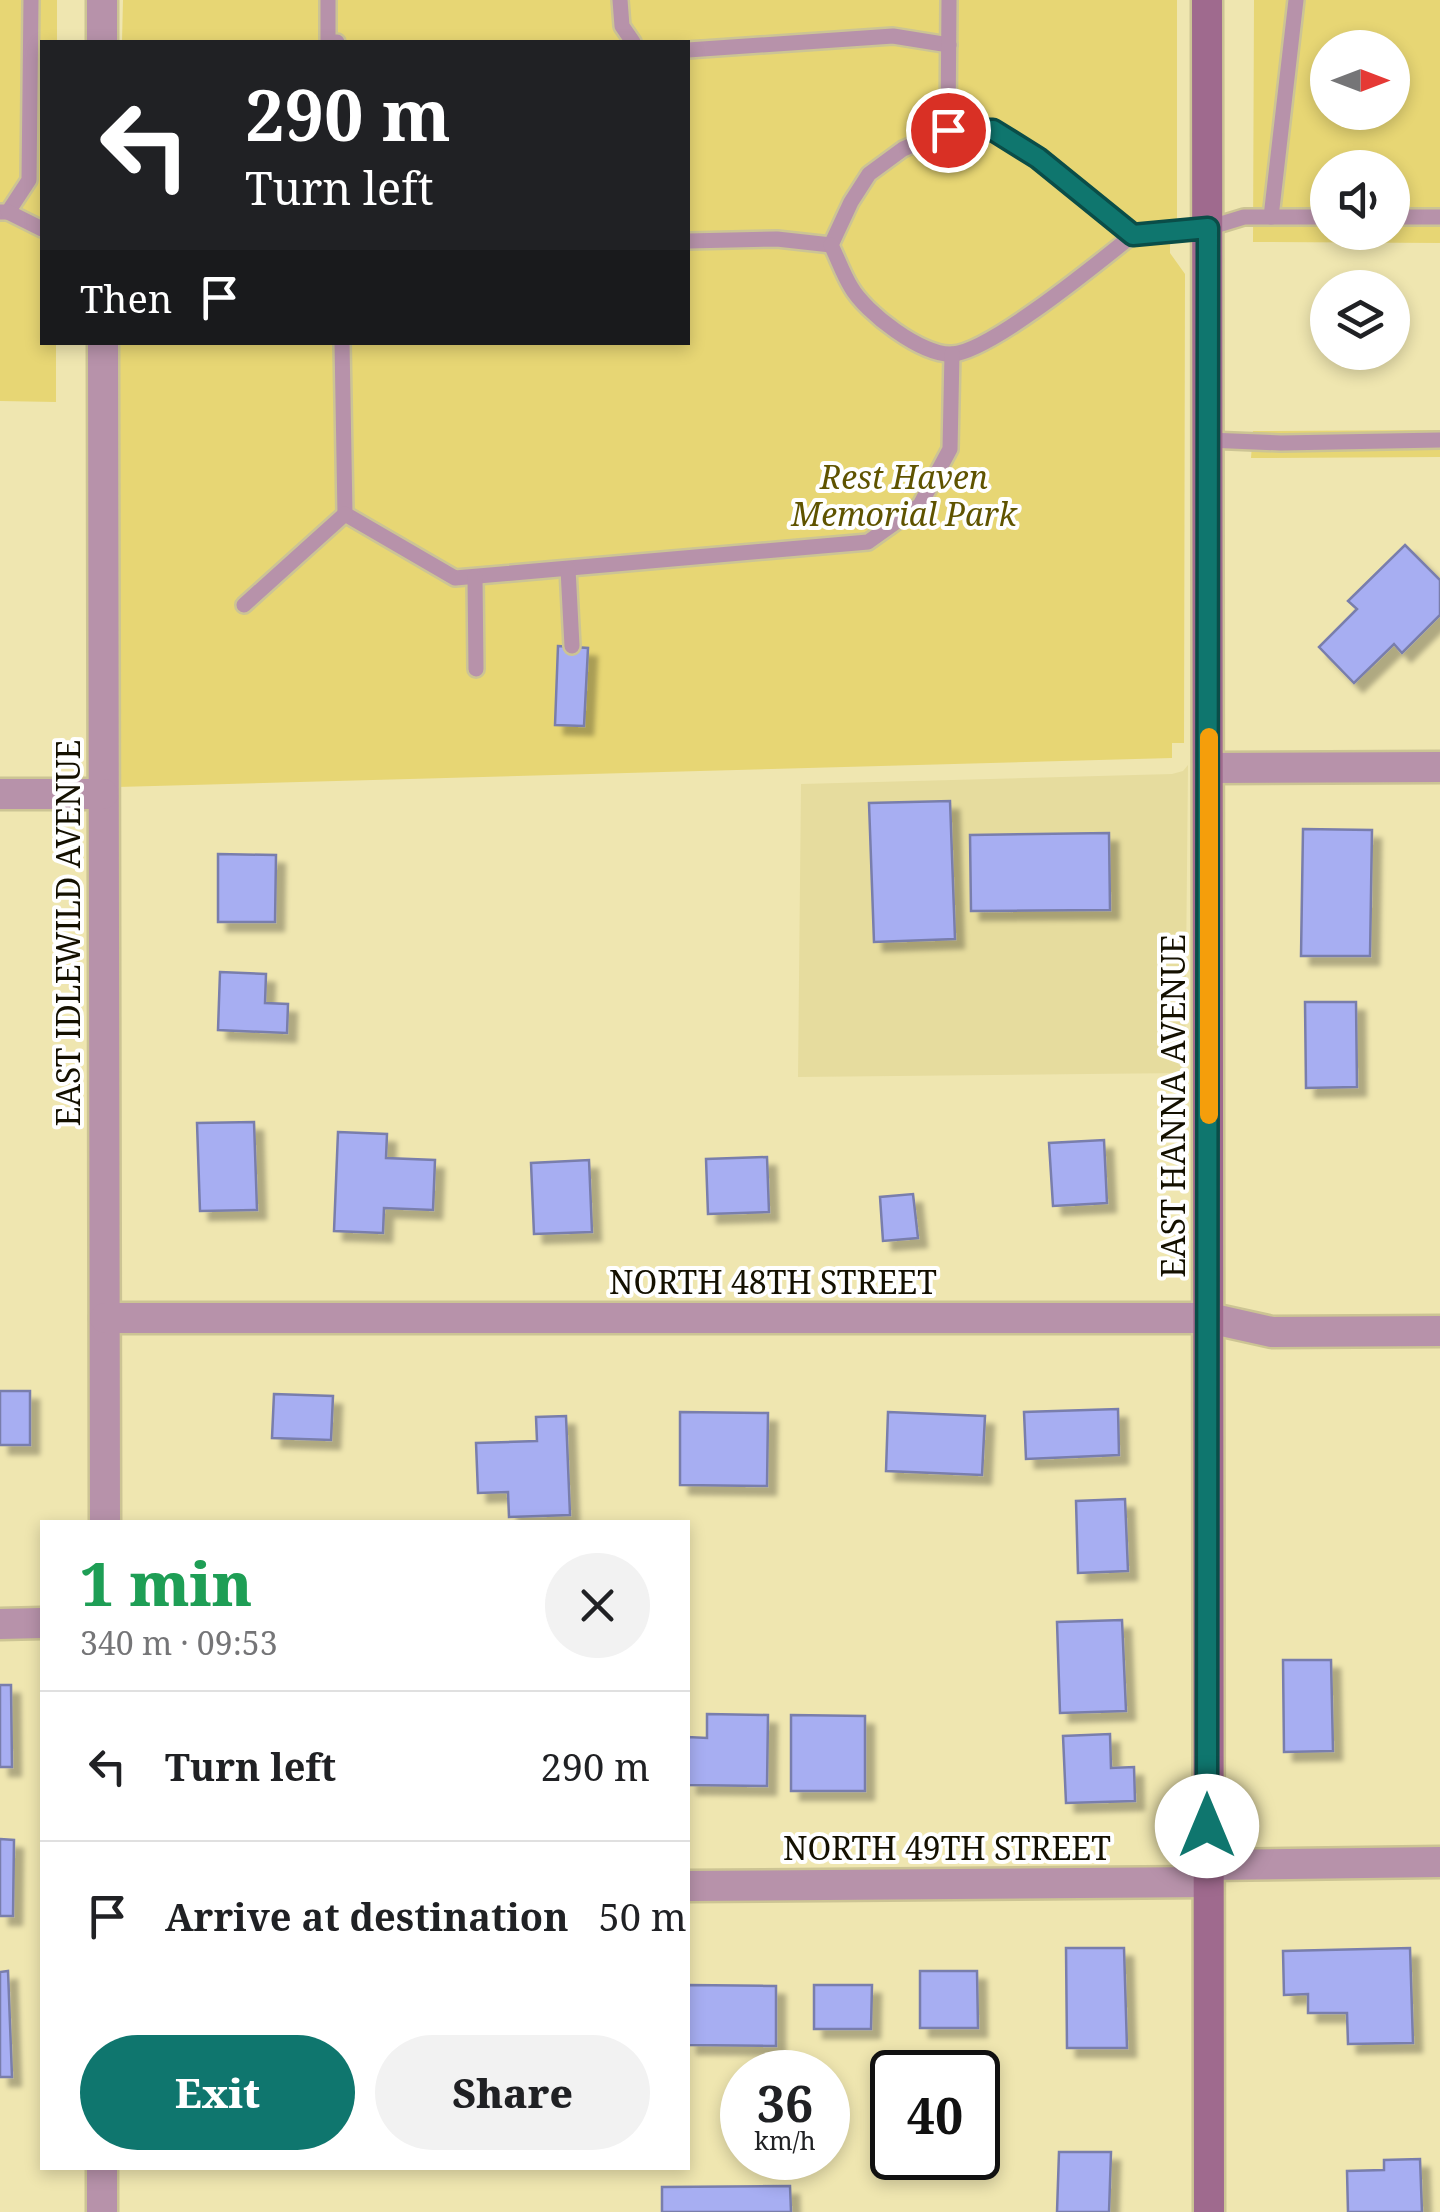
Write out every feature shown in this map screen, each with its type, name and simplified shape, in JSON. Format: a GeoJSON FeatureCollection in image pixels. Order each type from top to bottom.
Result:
{"type":"FeatureCollection","features":[{"type":"Feature","properties":{"kind":"street"},"geometry":{"type":"LineString","coordinates":[[102,0],[102,40]]}},
{"type":"Feature","properties":{"kind":"street","name":"EAST HANNA AVENUE"},"geometry":{"type":"LineString","coordinates":[[1207,0],[1209,2212]]}},
{"type":"Feature","properties":{"kind":"street","name":"EAST IDLEWILD AVENUE"},"geometry":{"type":"LineString","coordinates":[[102,345],[105,1520]]}},
{"type":"Feature","properties":{"kind":"street"},"geometry":{"type":"LineString","coordinates":[[1209,768],[1440,768]]}},
{"type":"Feature","properties":{"kind":"street"},"geometry":{"type":"LineString","coordinates":[[0,794],[103,794]]}},
{"type":"Feature","properties":{"kind":"street","name":"NORTH 48TH STREET"},"geometry":{"type":"LineString","coordinates":[[105,1318],[1209,1318],[1272,1332],[1440,1331]]}},
{"type":"Feature","properties":{"kind":"street"},"geometry":{"type":"LineString","coordinates":[[0,1624],[40,1623]]}},
{"type":"Feature","properties":{"kind":"street","name":"NORTH 49TH STREET"},"geometry":{"type":"LineString","coordinates":[[690,1886],[1207,1874],[1440,1862]]}},
{"type":"Feature","properties":{"kind":"street"},"geometry":{"type":"LineString","coordinates":[[102,2170],[102,2212]]}},
{"type":"Feature","properties":{"kind":"lane"},"geometry":{"type":"LineString","coordinates":[[31,0],[29,180],[4,212],[40,228]]}},
{"type":"Feature","properties":{"kind":"lane"},"geometry":{"type":"LineString","coordinates":[[328,0],[328,40]]}},
{"type":"Feature","properties":{"kind":"lane"},"geometry":{"type":"LineString","coordinates":[[620,0],[622,26],[632,40]]}},
{"type":"Feature","properties":{"kind":"lane"},"geometry":{"type":"LineString","coordinates":[[948,130],[950,0]]}},
{"type":"Feature","properties":{"kind":"lane"},"geometry":{"type":"LineString","coordinates":[[1271,217],[1296,0]]}},
{"type":"Feature","properties":{"kind":"lane"},"geometry":{"type":"LineString","coordinates":[[690,50],[893,36],[949,44]]}},
{"type":"Feature","properties":{"kind":"lane"},"geometry":{"type":"LineString","coordinates":[[1133,235],[1038,158],[993,130],[948,130],[903,149],[869,174],[831,245],[852,290],[883,320],[917,345],[952,354],[997,336],[1133,235],[1208,228],[1244,217],[1310,217]]}},
{"type":"Feature","properties":{"kind":"lane"},"geometry":{"type":"LineString","coordinates":[[1410,217],[1440,217]]}},
{"type":"Feature","properties":{"kind":"lane"},"geometry":{"type":"LineString","coordinates":[[690,242],[777,239],[831,245]]}},
{"type":"Feature","properties":{"kind":"lane"},"geometry":{"type":"LineString","coordinates":[[244,605],[345,514],[342,345]]}},
{"type":"Feature","properties":{"kind":"lane"},"geometry":{"type":"LineString","coordinates":[[345,514],[455,578],[868,542],[920,506],[950,449],[952,354]]}},
{"type":"Feature","properties":{"kind":"lane"},"geometry":{"type":"LineString","coordinates":[[1208,440],[1440,440]]}},
{"type":"Feature","properties":{"kind":"lane"},"geometry":{"type":"LineString","coordinates":[[568,569],[572,646]]}},
{"type":"Feature","properties":{"kind":"lane"},"geometry":{"type":"LineString","coordinates":[[475,577],[476,670]]}},
{"type":"Feature","properties":{"kind":"shaded area"},"geometry":{"type":"Polygon","coordinates":[[[1188,765],[1185,1073],[798,1077],[801,784],[1172,774],[1188,765]]]}},
{"type":"Feature","properties":{"kind":"green space"},"geometry":{"type":"Polygon","coordinates":[[[0,0],[57,0],[57,40],[40,40],[40,345],[56,345],[56,402],[0,401],[0,0]]]}},
{"type":"Feature","properties":{"kind":"green space","name":"Rest Haven Memorial Park"},"geometry":{"type":"Polygon","coordinates":[[[123,0],[1177,0],[1177,220],[1170,222],[1170,253],[1185,274],[1184,743],[1172,743],[1172,758],[117,787],[120,345],[690,345],[690,40],[122,40],[123,0]]]}},
{"type":"Feature","properties":{"kind":"green space"},"geometry":{"type":"Polygon","coordinates":[[[1254,0],[1440,0],[1440,243],[1410,243],[1410,150],[1310,150],[1310,242],[1253,242],[1254,0]]]}},
{"type":"Feature","properties":{"kind":"green space"},"geometry":{"type":"Polygon","coordinates":[[[1440,430],[1440,457],[1251,458],[1253,431],[1440,430]]]}},
{"type":"Feature","properties":{"kind":"building"},"geometry":{"type":"Polygon","coordinates":[[[1405,545],[1440,580],[1440,615],[1402,653],[1394,644],[1354,683],[1319,647],[1357,609],[1348,601],[1405,545]]]}},
{"type":"Feature","properties":{"kind":"building"},"geometry":{"type":"Polygon","coordinates":[[[558,646],[588,648],[584,726],[555,725],[558,646]]]}},
{"type":"Feature","properties":{"kind":"building"},"geometry":{"type":"Polygon","coordinates":[[[950,801],[955,939],[874,942],[869,803],[950,801]]]}},
{"type":"Feature","properties":{"kind":"building"},"geometry":{"type":"Polygon","coordinates":[[[1303,829],[1372,830],[1370,956],[1301,956],[1303,829]]]}},
{"type":"Feature","properties":{"kind":"building"},"geometry":{"type":"Polygon","coordinates":[[[1109,833],[1110,910],[971,911],[970,835],[1109,833]]]}},
{"type":"Feature","properties":{"kind":"building"},"geometry":{"type":"Polygon","coordinates":[[[218,854],[276,855],[275,922],[218,922],[218,854]]]}},
{"type":"Feature","properties":{"kind":"building"},"geometry":{"type":"Polygon","coordinates":[[[220,972],[266,974],[265,1003],[288,1004],[287,1033],[218,1030],[220,972]]]}},
{"type":"Feature","properties":{"kind":"building"},"geometry":{"type":"Polygon","coordinates":[[[1305,1002],[1356,1002],[1357,1087],[1306,1088],[1305,1002]]]}},
{"type":"Feature","properties":{"kind":"building"},"geometry":{"type":"Polygon","coordinates":[[[254,1122],[257,1210],[200,1211],[197,1123],[254,1122]]]}},
{"type":"Feature","properties":{"kind":"building"},"geometry":{"type":"Polygon","coordinates":[[[338,1132],[387,1134],[386,1158],[435,1160],[433,1210],[384,1208],[383,1233],[334,1231],[338,1132]]]}},
{"type":"Feature","properties":{"kind":"building"},"geometry":{"type":"Polygon","coordinates":[[[1104,1140],[1107,1203],[1053,1206],[1049,1143],[1104,1140]]]}},
{"type":"Feature","properties":{"kind":"building"},"geometry":{"type":"Polygon","coordinates":[[[767,1157],[769,1212],[708,1214],[706,1159],[767,1157]]]}},
{"type":"Feature","properties":{"kind":"building"},"geometry":{"type":"Polygon","coordinates":[[[589,1160],[592,1232],[534,1234],[531,1163],[589,1160]]]}},
{"type":"Feature","properties":{"kind":"building"},"geometry":{"type":"Polygon","coordinates":[[[913,1194],[918,1238],[883,1241],[880,1197],[913,1194]]]}},
{"type":"Feature","properties":{"kind":"building"},"geometry":{"type":"Polygon","coordinates":[[[0,1391],[30,1391],[30,1445],[0,1445],[0,1391]]]}},
{"type":"Feature","properties":{"kind":"building"},"geometry":{"type":"Polygon","coordinates":[[[274,1394],[333,1396],[331,1440],[272,1438],[274,1394]]]}},
{"type":"Feature","properties":{"kind":"building"},"geometry":{"type":"Polygon","coordinates":[[[1118,1409],[1119,1455],[1026,1459],[1024,1412],[1118,1409]]]}},
{"type":"Feature","properties":{"kind":"building"},"geometry":{"type":"Polygon","coordinates":[[[680,1412],[768,1413],[767,1486],[680,1485],[680,1412]]]}},
{"type":"Feature","properties":{"kind":"building"},"geometry":{"type":"Polygon","coordinates":[[[888,1412],[985,1416],[982,1475],[886,1471],[888,1412]]]}},
{"type":"Feature","properties":{"kind":"building"},"geometry":{"type":"Polygon","coordinates":[[[566,1416],[570,1515],[509,1517],[508,1492],[478,1493],[476,1443],[537,1441],[536,1417],[566,1416]]]}},
{"type":"Feature","properties":{"kind":"building"},"geometry":{"type":"Polygon","coordinates":[[[1125,1499],[1128,1571],[1078,1573],[1076,1501],[1125,1499]]]}},
{"type":"Feature","properties":{"kind":"building"},"geometry":{"type":"Polygon","coordinates":[[[1122,1620],[1126,1711],[1060,1713],[1057,1622],[1122,1620]]]}},
{"type":"Feature","properties":{"kind":"building"},"geometry":{"type":"Polygon","coordinates":[[[1283,1660],[1331,1660],[1333,1751],[1284,1752],[1283,1660]]]}},
{"type":"Feature","properties":{"kind":"building"},"geometry":{"type":"Polygon","coordinates":[[[0,1685],[11,1685],[12,1767],[0,1767],[0,1685]]]}},
{"type":"Feature","properties":{"kind":"building"},"geometry":{"type":"Polygon","coordinates":[[[707,1714],[768,1715],[767,1786],[690,1785],[690,1737],[707,1738],[707,1714]]]}},
{"type":"Feature","properties":{"kind":"building"},"geometry":{"type":"Polygon","coordinates":[[[791,1715],[865,1716],[865,1791],[791,1791],[791,1715]]]}},
{"type":"Feature","properties":{"kind":"building"},"geometry":{"type":"Polygon","coordinates":[[[1110,1734],[1111,1768],[1134,1767],[1135,1801],[1066,1803],[1063,1736],[1110,1734]]]}},
{"type":"Feature","properties":{"kind":"building"},"geometry":{"type":"Polygon","coordinates":[[[0,1839],[14,1840],[13,1916],[0,1916],[0,1839]]]}},
{"type":"Feature","properties":{"kind":"building"},"geometry":{"type":"Polygon","coordinates":[[[1066,1948],[1124,1948],[1127,2048],[1067,2048],[1066,1948]]]}},
{"type":"Feature","properties":{"kind":"building"},"geometry":{"type":"Polygon","coordinates":[[[1410,1948],[1413,2043],[1348,2044],[1347,2013],[1308,2013],[1308,1994],[1284,1995],[1283,1951],[1410,1948]]]}},
{"type":"Feature","properties":{"kind":"building"},"geometry":{"type":"Polygon","coordinates":[[[8,1971],[12,2077],[0,2077],[0,1972],[8,1971]]]}},
{"type":"Feature","properties":{"kind":"building"},"geometry":{"type":"Polygon","coordinates":[[[920,1971],[977,1971],[978,2028],[920,2028],[920,1971]]]}},
{"type":"Feature","properties":{"kind":"building"},"geometry":{"type":"Polygon","coordinates":[[[690,1985],[776,1986],[776,2046],[690,2045],[690,1985]]]}},
{"type":"Feature","properties":{"kind":"building"},"geometry":{"type":"Polygon","coordinates":[[[814,1985],[872,1985],[871,2029],[814,2029],[814,1985]]]}},
{"type":"Feature","properties":{"kind":"building"},"geometry":{"type":"Polygon","coordinates":[[[1059,2152],[1111,2152],[1109,2212],[1057,2212],[1059,2152]]]}},
{"type":"Feature","properties":{"kind":"building"},"geometry":{"type":"Polygon","coordinates":[[[1420,2159],[1422,2212],[1348,2212],[1347,2171],[1384,2170],[1384,2160],[1420,2159]]]}},
{"type":"Feature","properties":{"kind":"building"},"geometry":{"type":"Polygon","coordinates":[[[790,2186],[791,2212],[662,2212],[662,2187],[790,2186]]]}},
{"type":"Feature","properties":{"kind":"slow traffic"},"geometry":{"type":"LineString","coordinates":[[1209,737],[1209,1115]]}},
{"type":"Feature","properties":{"kind":"route"},"geometry":{"type":"LineString","coordinates":[[948,130],[993,130],[1038,158],[1133,235],[1208,228],[1207,1826]]}}]}
